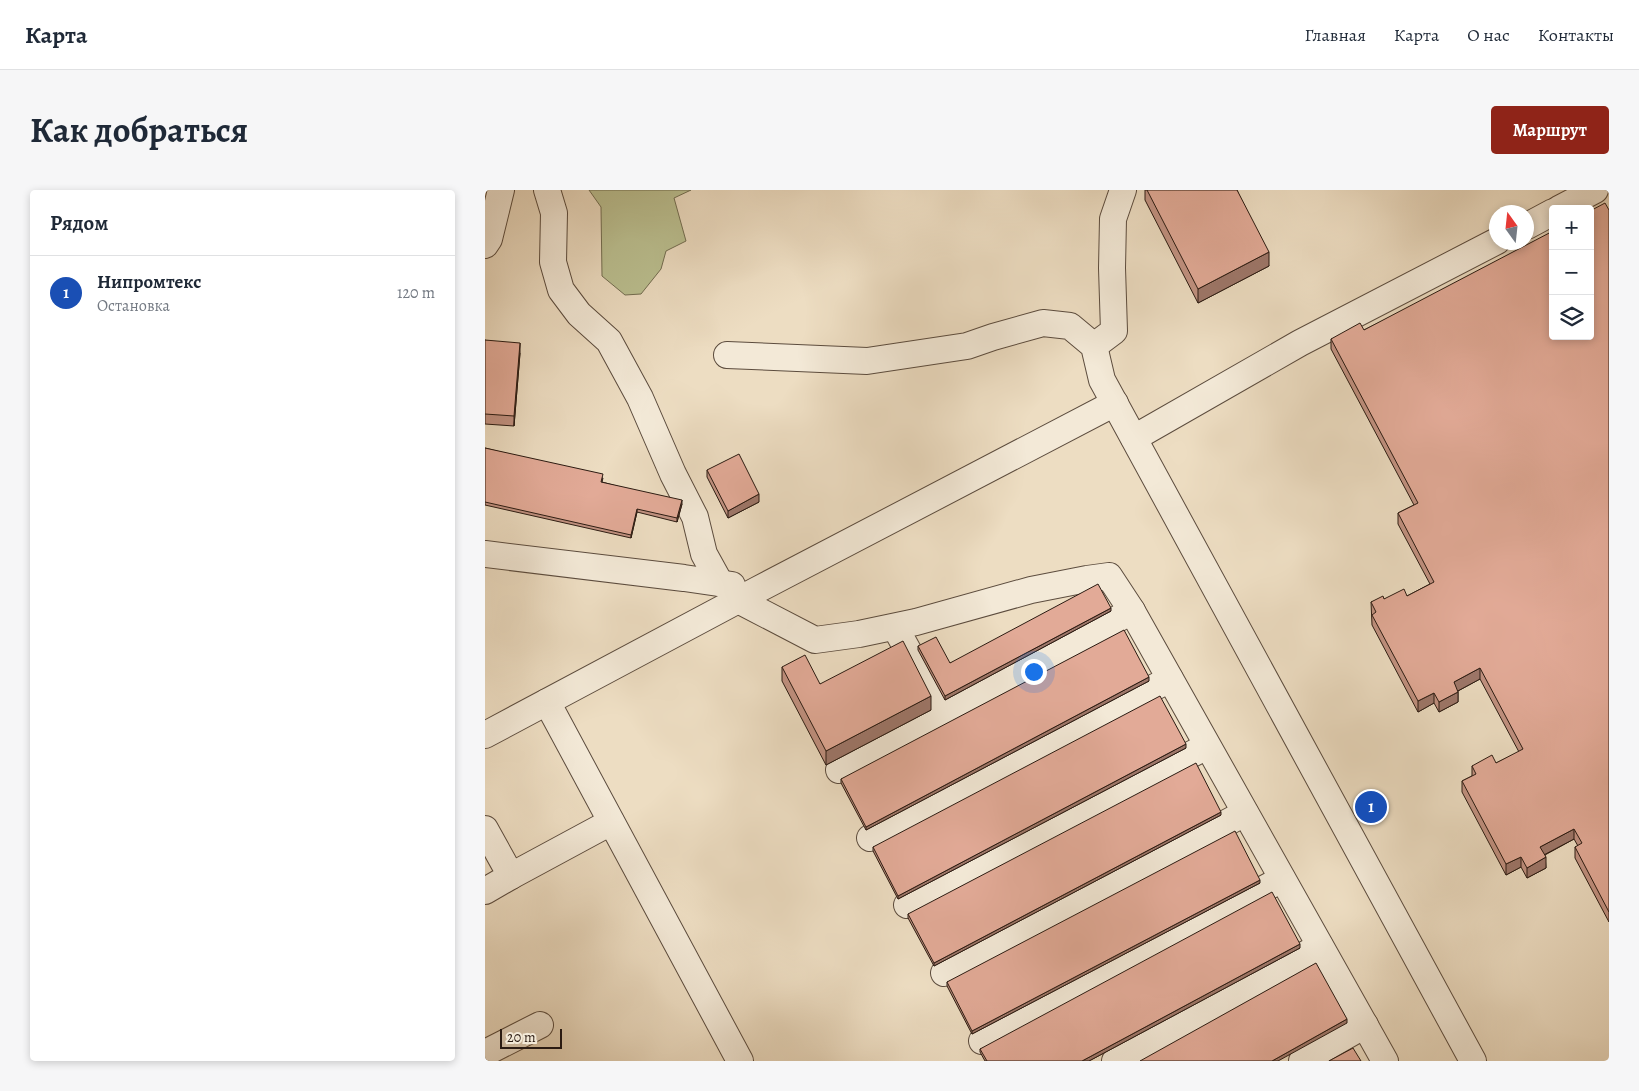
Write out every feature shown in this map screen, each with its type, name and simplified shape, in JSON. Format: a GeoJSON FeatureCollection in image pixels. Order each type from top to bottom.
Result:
{"type":"FeatureCollection","features":[{"type":"Feature","properties":{"kind":"street"},"geometry":{"type":"LineString","coordinates":[[485,245],[489,239],[501,190]]}},
{"type":"Feature","properties":{"kind":"street"},"geometry":{"type":"LineString","coordinates":[[547,190],[554,212],[553,262],[561,290],[579,314],[609,341],[640,398],[673,474],[695,516],[704,554],[738,591],[815,640],[859,634],[916,622],[1031,590],[1109,576],[1132,611],[1385,1061]]}},
{"type":"Feature","properties":{"kind":"street"},"geometry":{"type":"LineString","coordinates":[[1094,346],[1114,331],[1113,219],[1123,190]]}},
{"type":"Feature","properties":{"kind":"street"},"geometry":{"type":"LineString","coordinates":[[1567,205],[1595,190]]}},
{"type":"Feature","properties":{"kind":"street"},"geometry":{"type":"LineString","coordinates":[[1534,222],[1549,214]]}},
{"type":"Feature","properties":{"kind":"street"},"geometry":{"type":"LineString","coordinates":[[1134,438],[1300,343],[1489,245]]}},
{"type":"Feature","properties":{"kind":"street"},"geometry":{"type":"LineString","coordinates":[[727,355],[867,361],[967,346],[1043,323],[1070,326],[1094,346],[1103,380],[1115,403],[1473,1061]]}},
{"type":"Feature","properties":{"kind":"street"},"geometry":{"type":"LineString","coordinates":[[485,735],[547,702],[738,591],[1115,403]]}},
{"type":"Feature","properties":{"kind":"street"},"geometry":{"type":"LineString","coordinates":[[485,554],[738,591]]}},
{"type":"Feature","properties":{"kind":"street"},"geometry":{"type":"LineString","coordinates":[[839,770],[1132,611]]}},
{"type":"Feature","properties":{"kind":"street"},"geometry":{"type":"LineString","coordinates":[[895,626],[943,714]]}},
{"type":"Feature","properties":{"kind":"street"},"geometry":{"type":"LineString","coordinates":[[870,838],[1170,679]]}},
{"type":"Feature","properties":{"kind":"street"},"geometry":{"type":"LineString","coordinates":[[547,702],[737,1060]]}},
{"type":"Feature","properties":{"kind":"street"},"geometry":{"type":"LineString","coordinates":[[907,905],[1207,746]]}},
{"type":"Feature","properties":{"kind":"street"},"geometry":{"type":"LineString","coordinates":[[944,973],[1245,813]]}},
{"type":"Feature","properties":{"kind":"street"},"geometry":{"type":"LineString","coordinates":[[485,891],[611,822]]}},
{"type":"Feature","properties":{"kind":"street"},"geometry":{"type":"LineString","coordinates":[[485,829],[511,876]]}},
{"type":"Feature","properties":{"kind":"street"},"geometry":{"type":"LineString","coordinates":[[982,1041],[1282,880]]}},
{"type":"Feature","properties":{"kind":"street"},"geometry":{"type":"LineString","coordinates":[[1115,1061],[1320,946]]}},
{"type":"Feature","properties":{"kind":"street"},"geometry":{"type":"LineString","coordinates":[[485,1053],[540,1024]]}},
{"type":"Feature","properties":{"kind":"street"},"geometry":{"type":"LineString","coordinates":[[1301,1061],[1365,1025]]}},
{"type":"Feature","properties":{"kind":"green space"},"geometry":{"type":"Polygon","coordinates":[[[589,190],[691,190],[674,198],[686,241],[666,251],[661,269],[641,294],[625,295],[602,276],[601,207],[589,190]]]}},
{"type":"Feature","properties":{"kind":"building"},"geometry":{"type":"Polygon","coordinates":[[[1147,190],[1237,190],[1269,252],[1198,289],[1147,190]]]}},
{"type":"Feature","properties":{"kind":"building"},"geometry":{"type":"Polygon","coordinates":[[[1605,203],[1609,210],[1609,912],[1575,847],[1582,843],[1574,829],[1540,847],[1546,857],[1527,868],[1521,857],[1506,864],[1462,781],[1476,774],[1472,766],[1492,755],[1496,763],[1523,749],[1480,668],[1454,682],[1458,692],[1439,702],[1434,693],[1418,701],[1372,615],[1376,612],[1371,602],[1383,596],[1384,599],[1404,589],[1407,596],[1434,582],[1398,513],[1418,503],[1331,339],[1360,323],[1364,330],[1517,250],[1534,250],[1534,241],[1549,233],[1549,340],[1594,340],[1594,209],[1605,203]]]}},
{"type":"Feature","properties":{"kind":"building"},"geometry":{"type":"Polygon","coordinates":[[[485,340],[520,343],[514,416],[485,414],[485,340]]]}},
{"type":"Feature","properties":{"kind":"building"},"geometry":{"type":"Polygon","coordinates":[[[485,448],[603,474],[601,482],[682,500],[677,518],[637,509],[631,535],[485,502],[485,448]]]}},
{"type":"Feature","properties":{"kind":"building"},"geometry":{"type":"Polygon","coordinates":[[[739,454],[759,494],[728,511],[707,470],[739,454]]]}},
{"type":"Feature","properties":{"kind":"building"},"geometry":{"type":"Polygon","coordinates":[[[1098,584],[1111,608],[945,696],[918,646],[936,637],[950,663],[1098,584]]]}},
{"type":"Feature","properties":{"kind":"building"},"geometry":{"type":"Polygon","coordinates":[[[1124,630],[1149,677],[866,827],[841,779],[1124,630]]]}},
{"type":"Feature","properties":{"kind":"building"},"geometry":{"type":"Polygon","coordinates":[[[903,641],[931,696],[826,751],[782,667],[805,655],[820,684],[903,641]]]}},
{"type":"Feature","properties":{"kind":"building"},"geometry":{"type":"Polygon","coordinates":[[[1160,696],[1186,744],[898,896],[873,847],[1160,696]]]}},
{"type":"Feature","properties":{"kind":"building"},"geometry":{"type":"Polygon","coordinates":[[[1196,763],[1221,812],[934,963],[908,914],[1196,763]]]}},
{"type":"Feature","properties":{"kind":"building"},"geometry":{"type":"Polygon","coordinates":[[[1235,831],[1260,880],[972,1031],[947,982],[1235,831]]]}},
{"type":"Feature","properties":{"kind":"building"},"geometry":{"type":"Polygon","coordinates":[[[1272,892],[1300,944],[1082,1061],[987,1061],[980,1049],[1272,892]]]}},
{"type":"Feature","properties":{"kind":"building"},"geometry":{"type":"Polygon","coordinates":[[[1316,963],[1347,1019],[1272,1061],[1140,1061],[1316,963]]]}},
{"type":"Feature","properties":{"kind":"building"},"geometry":{"type":"Polygon","coordinates":[[[1353,1048],[1361,1061],[1329,1061],[1353,1048]]]}},
{"type":"Feature","properties":{"kind":"place","name":"Нипромтекс"},"geometry":{"type":"Point","coordinates":[1371,807]}}]}
